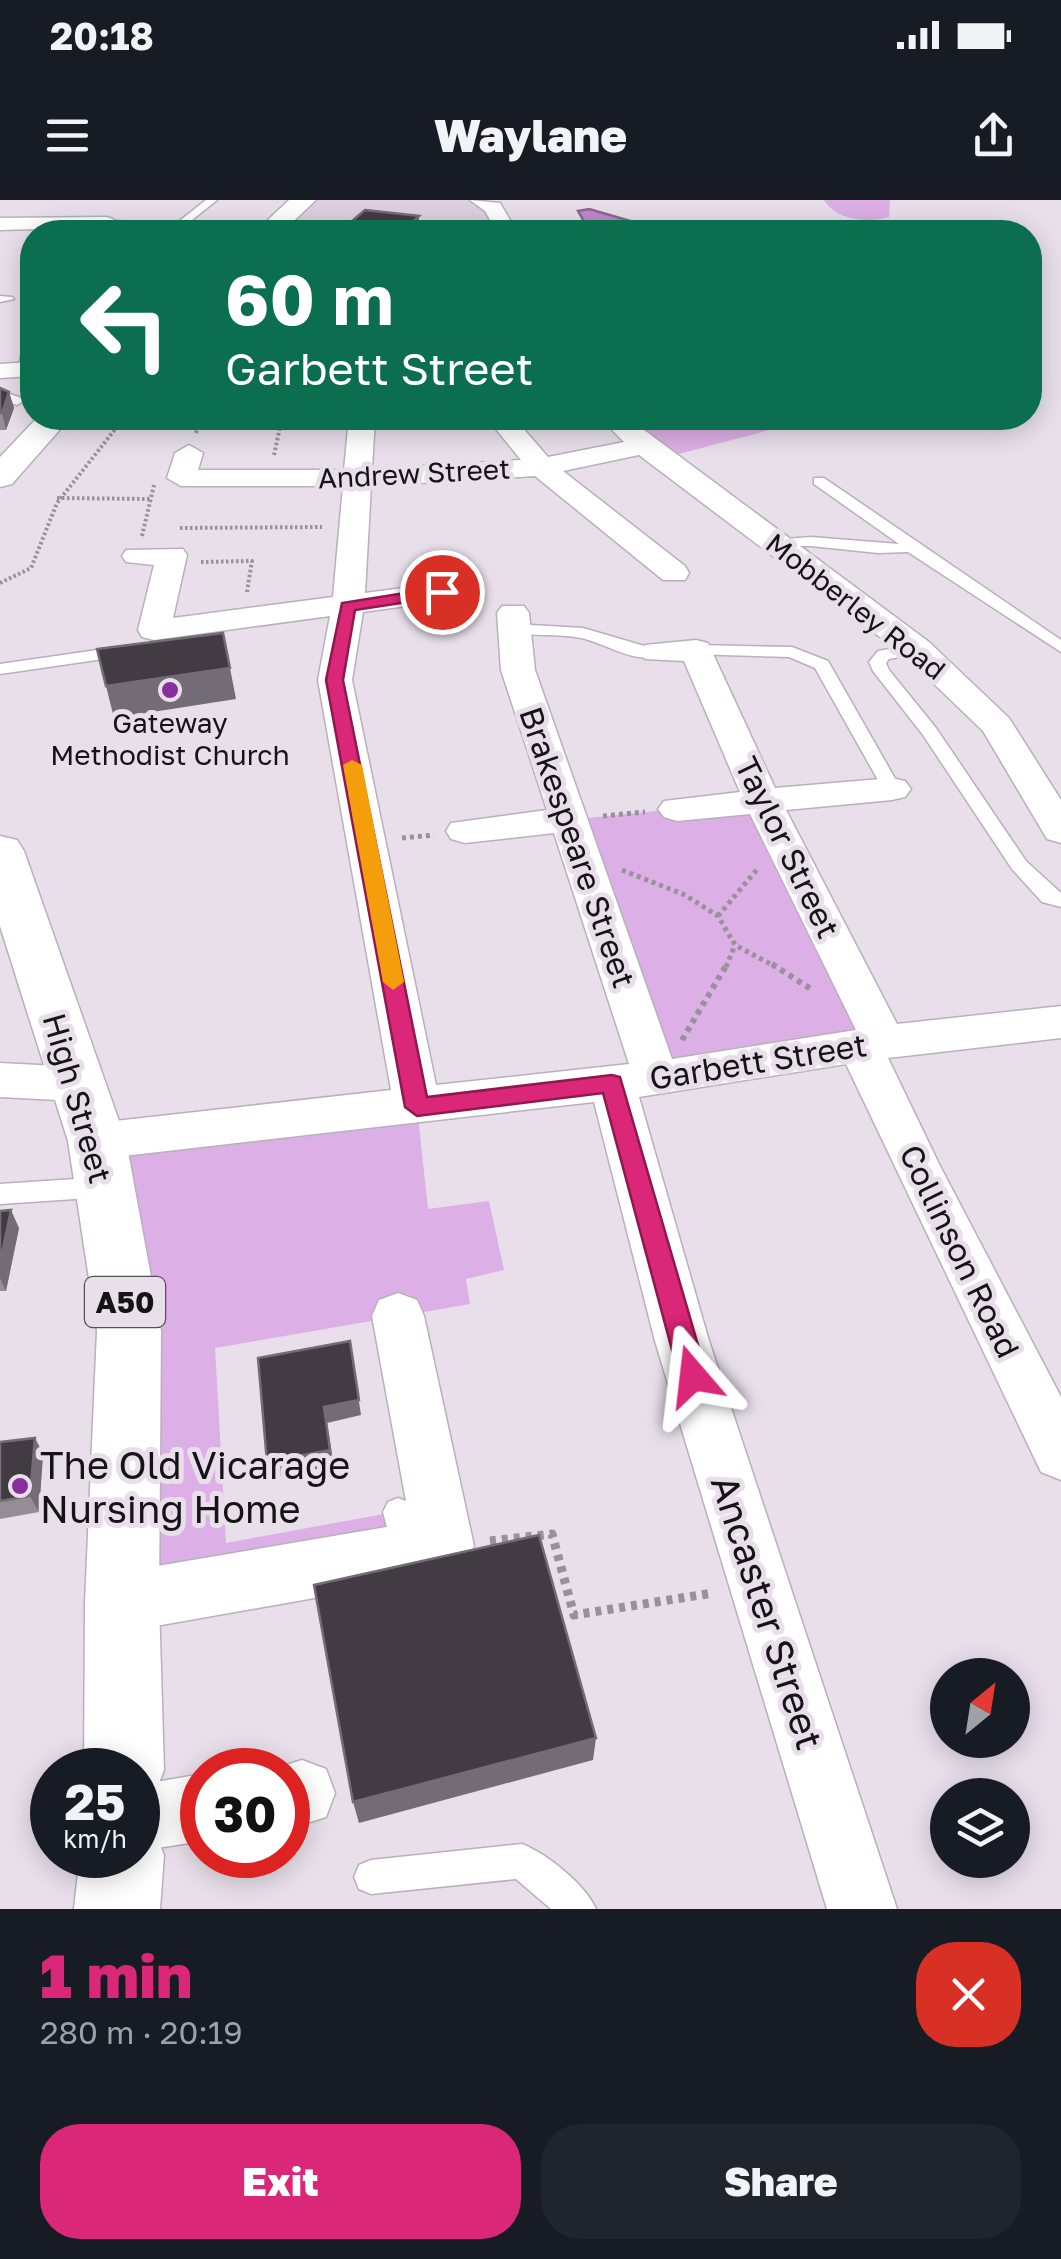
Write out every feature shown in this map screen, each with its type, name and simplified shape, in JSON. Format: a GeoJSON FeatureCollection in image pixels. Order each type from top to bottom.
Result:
{"type":"FeatureCollection","features":[{"type":"Feature","properties":{"kind":"main road"},"geometry":{"type":"LineString","coordinates":[[281,220],[304,200]]}},
{"type":"Feature","properties":{"kind":"main road"},"geometry":{"type":"LineString","coordinates":[[0,477],[43,430]]}},
{"type":"Feature","properties":{"kind":"main road","name":"High Street"},"geometry":{"type":"LineString","coordinates":[[0,852],[12,927],[77,1084],[101,1164],[130,1331],[122,1602],[124,1748]]}},
{"type":"Feature","properties":{"kind":"main road"},"geometry":{"type":"LineString","coordinates":[[117,1909],[120,1878]]}},
{"type":"Feature","properties":{"kind":"street"},"geometry":{"type":"LineString","coordinates":[[480,200],[492,207],[500,220]]}},
{"type":"Feature","properties":{"kind":"street"},"geometry":{"type":"LineString","coordinates":[[361,430],[348,607],[335,680],[417,1107]]}},
{"type":"Feature","properties":{"kind":"street"},"geometry":{"type":"LineString","coordinates":[[510,430],[541,467],[656,569]]}},
{"type":"Feature","properties":{"kind":"street","name":"Andrew Street"},"geometry":{"type":"LineString","coordinates":[[169,477],[248,465],[358,478],[541,467],[621,430]]}},
{"type":"Feature","properties":{"kind":"street","name":"Mobberley Road"},"geometry":{"type":"LineString","coordinates":[[635,430],[918,649],[997,725],[1061,831]]}},
{"type":"Feature","properties":{"kind":"street"},"geometry":{"type":"LineString","coordinates":[[137,556],[172,555],[154,630],[261,620],[442,592]]}},
{"type":"Feature","properties":{"kind":"street","name":"Brakespeare Street"},"geometry":{"type":"LineString","coordinates":[[514,621],[518,670],[573,836],[634,1081]]}},
{"type":"Feature","properties":{"kind":"street"},"geometry":{"type":"LineString","coordinates":[[657,652],[696,650]]}},
{"type":"Feature","properties":{"kind":"street","name":"Taylor Street"},"geometry":{"type":"LineString","coordinates":[[696,650],[873,1044]]}},
{"type":"Feature","properties":{"kind":"street"},"geometry":{"type":"LineString","coordinates":[[676,809],[892,789]]}},
{"type":"Feature","properties":{"kind":"street"},"geometry":{"type":"LineString","coordinates":[[465,831],[573,836]]}},
{"type":"Feature","properties":{"kind":"street","name":"Garbett Street"},"geometry":{"type":"LineString","coordinates":[[101,1164],[417,1107],[1061,1022]]}},
{"type":"Feature","properties":{"kind":"street","name":"Collinson Road"},"geometry":{"type":"LineString","coordinates":[[873,1044],[915,1164],[1061,1454]]}},
{"type":"Feature","properties":{"kind":"street"},"geometry":{"type":"LineString","coordinates":[[0,1080],[77,1084]]}},
{"type":"Feature","properties":{"kind":"street","name":"Ancaster Street"},"geometry":{"type":"LineString","coordinates":[[634,1081],[682,1341],[862,1909]]}},
{"type":"Feature","properties":{"kind":"street"},"geometry":{"type":"LineString","coordinates":[[122,1602],[416,1536],[398,1316]]}},
{"type":"Feature","properties":{"kind":"lane"},"geometry":{"type":"LineString","coordinates":[[187,220],[212,200]]}},
{"type":"Feature","properties":{"kind":"lane"},"geometry":{"type":"LineString","coordinates":[[0,394],[17,401]]}},
{"type":"Feature","properties":{"kind":"lane"},"geometry":{"type":"LineString","coordinates":[[819,481],[1061,647]]}},
{"type":"Feature","properties":{"kind":"lane"},"geometry":{"type":"LineString","coordinates":[[778,543],[798,539],[876,551],[910,547]]}},
{"type":"Feature","properties":{"kind":"lane"},"geometry":{"type":"LineString","coordinates":[[514,621],[583,633],[630,650],[657,652]]}},
{"type":"Feature","properties":{"kind":"lane"},"geometry":{"type":"LineString","coordinates":[[918,649],[884,655],[877,662],[972,790],[1019,865],[1049,898],[1061,900]]}},
{"type":"Feature","properties":{"kind":"lane"},"geometry":{"type":"LineString","coordinates":[[0,669],[128,650]]}},
{"type":"Feature","properties":{"kind":"lane"},"geometry":{"type":"LineString","coordinates":[[696,650],[792,652],[822,665],[892,789]]}},
{"type":"Feature","properties":{"kind":"lane"},"geometry":{"type":"LineString","coordinates":[[0,1194],[101,1164]]}},
{"type":"Feature","properties":{"kind":"lane"},"geometry":{"type":"LineString","coordinates":[[371,1876],[522,1860],[578,1909]]}},
{"type":"Feature","properties":{"kind":"path"},"geometry":{"type":"LineString","coordinates":[[0,583],[31,568],[42,527],[56,498],[114,430]]}},
{"type":"Feature","properties":{"kind":"path"},"geometry":{"type":"LineString","coordinates":[[56,498],[169,477]]}},
{"type":"Feature","properties":{"kind":"path"},"geometry":{"type":"LineString","coordinates":[[137,556],[169,477]]}},
{"type":"Feature","properties":{"kind":"path"},"geometry":{"type":"LineString","coordinates":[[162,528],[354,527]]}},
{"type":"Feature","properties":{"kind":"path"},"geometry":{"type":"LineString","coordinates":[[170,562],[252,561],[261,620]]}},
{"type":"Feature","properties":{"kind":"path"},"geometry":{"type":"LineString","coordinates":[[573,836],[676,809]]}},
{"type":"Feature","properties":{"kind":"path"},"geometry":{"type":"LineString","coordinates":[[367,842],[465,831]]}},
{"type":"Feature","properties":{"kind":"path"},"geometry":{"type":"LineString","coordinates":[[573,836],[686,895],[718,916],[735,945],[760,956],[818,994]]}},
{"type":"Feature","properties":{"kind":"path"},"geometry":{"type":"LineString","coordinates":[[718,916],[782,839]]}},
{"type":"Feature","properties":{"kind":"path"},"geometry":{"type":"LineString","coordinates":[[634,1081],[717,986],[735,945]]}},
{"type":"Feature","properties":{"kind":"path"},"geometry":{"type":"LineString","coordinates":[[416,1536],[552,1534],[574,1615],[760,1586]]}},
{"type":"Feature","properties":{"kind":"shaded area"},"geometry":{"type":"Polygon","coordinates":[[[312,200],[468,200],[487,210],[492,220],[290,220],[312,200]]]}},
{"type":"Feature","properties":{"kind":"shaded area"},"geometry":{"type":"Polygon","coordinates":[[[824,200],[890,200],[889,217],[854,219],[837,212],[824,200]]]}},
{"type":"Feature","properties":{"kind":"shaded area"},"geometry":{"type":"Polygon","coordinates":[[[589,209],[627,220],[583,220],[578,211],[589,209]]]}},
{"type":"Feature","properties":{"kind":"shaded area"},"geometry":{"type":"Polygon","coordinates":[[[646,430],[770,430],[675,455],[646,430]]]}},
{"type":"Feature","properties":{"kind":"shaded area"},"geometry":{"type":"Polygon","coordinates":[[[762,800],[884,1042],[656,1078],[568,820],[762,800]]]}},
{"type":"Feature","properties":{"kind":"shaded area"},"geometry":{"type":"Polygon","coordinates":[[[417,1107],[428,1209],[489,1201],[504,1270],[466,1279],[470,1304],[215,1348],[226,1543],[384,1514],[393,1554],[139,1598],[112,1140],[417,1107]]]}},
{"type":"Feature","properties":{"kind":"building"},"geometry":{"type":"Polygon","coordinates":[[[365,210],[419,216],[414,220],[353,220],[365,210]]]}},
{"type":"Feature","properties":{"kind":"building"},"geometry":{"type":"Polygon","coordinates":[[[0,388],[9,392],[2,413],[0,413],[0,388]]]}},
{"type":"Feature","properties":{"kind":"building"},"geometry":{"type":"Polygon","coordinates":[[[223,633],[230,668],[106,686],[97,649],[223,633]]]}},
{"type":"Feature","properties":{"kind":"building"},"geometry":{"type":"Polygon","coordinates":[[[11,1210],[0,1263],[0,1211],[11,1210]]]}},
{"type":"Feature","properties":{"kind":"building"},"geometry":{"type":"Polygon","coordinates":[[[350,1341],[359,1400],[324,1407],[330,1450],[267,1462],[258,1358],[350,1341]]]}},
{"type":"Feature","properties":{"kind":"building"},"geometry":{"type":"Polygon","coordinates":[[[35,1438],[30,1496],[0,1501],[0,1442],[35,1438]]]}},
{"type":"Feature","properties":{"kind":"building"},"geometry":{"type":"Polygon","coordinates":[[[539,1535],[596,1738],[353,1802],[314,1585],[539,1535]]]}},
{"type":"Feature","properties":{"kind":"slow traffic"},"geometry":{"type":"LineString","coordinates":[[352,765],[393,982]]}},
{"type":"Feature","properties":{"kind":"place","name":"Gateway Methodist Church"},"geometry":{"type":"Point","coordinates":[170,690]}},
{"type":"Feature","properties":{"kind":"place","name":"The Old Vicarage Nursing Home"},"geometry":{"type":"Point","coordinates":[20,1486]}},
{"type":"Feature","properties":{"kind":"route"},"geometry":{"type":"LineString","coordinates":[[442,592],[348,607],[335,680],[417,1107],[612,1083],[693,1376]]}}]}
